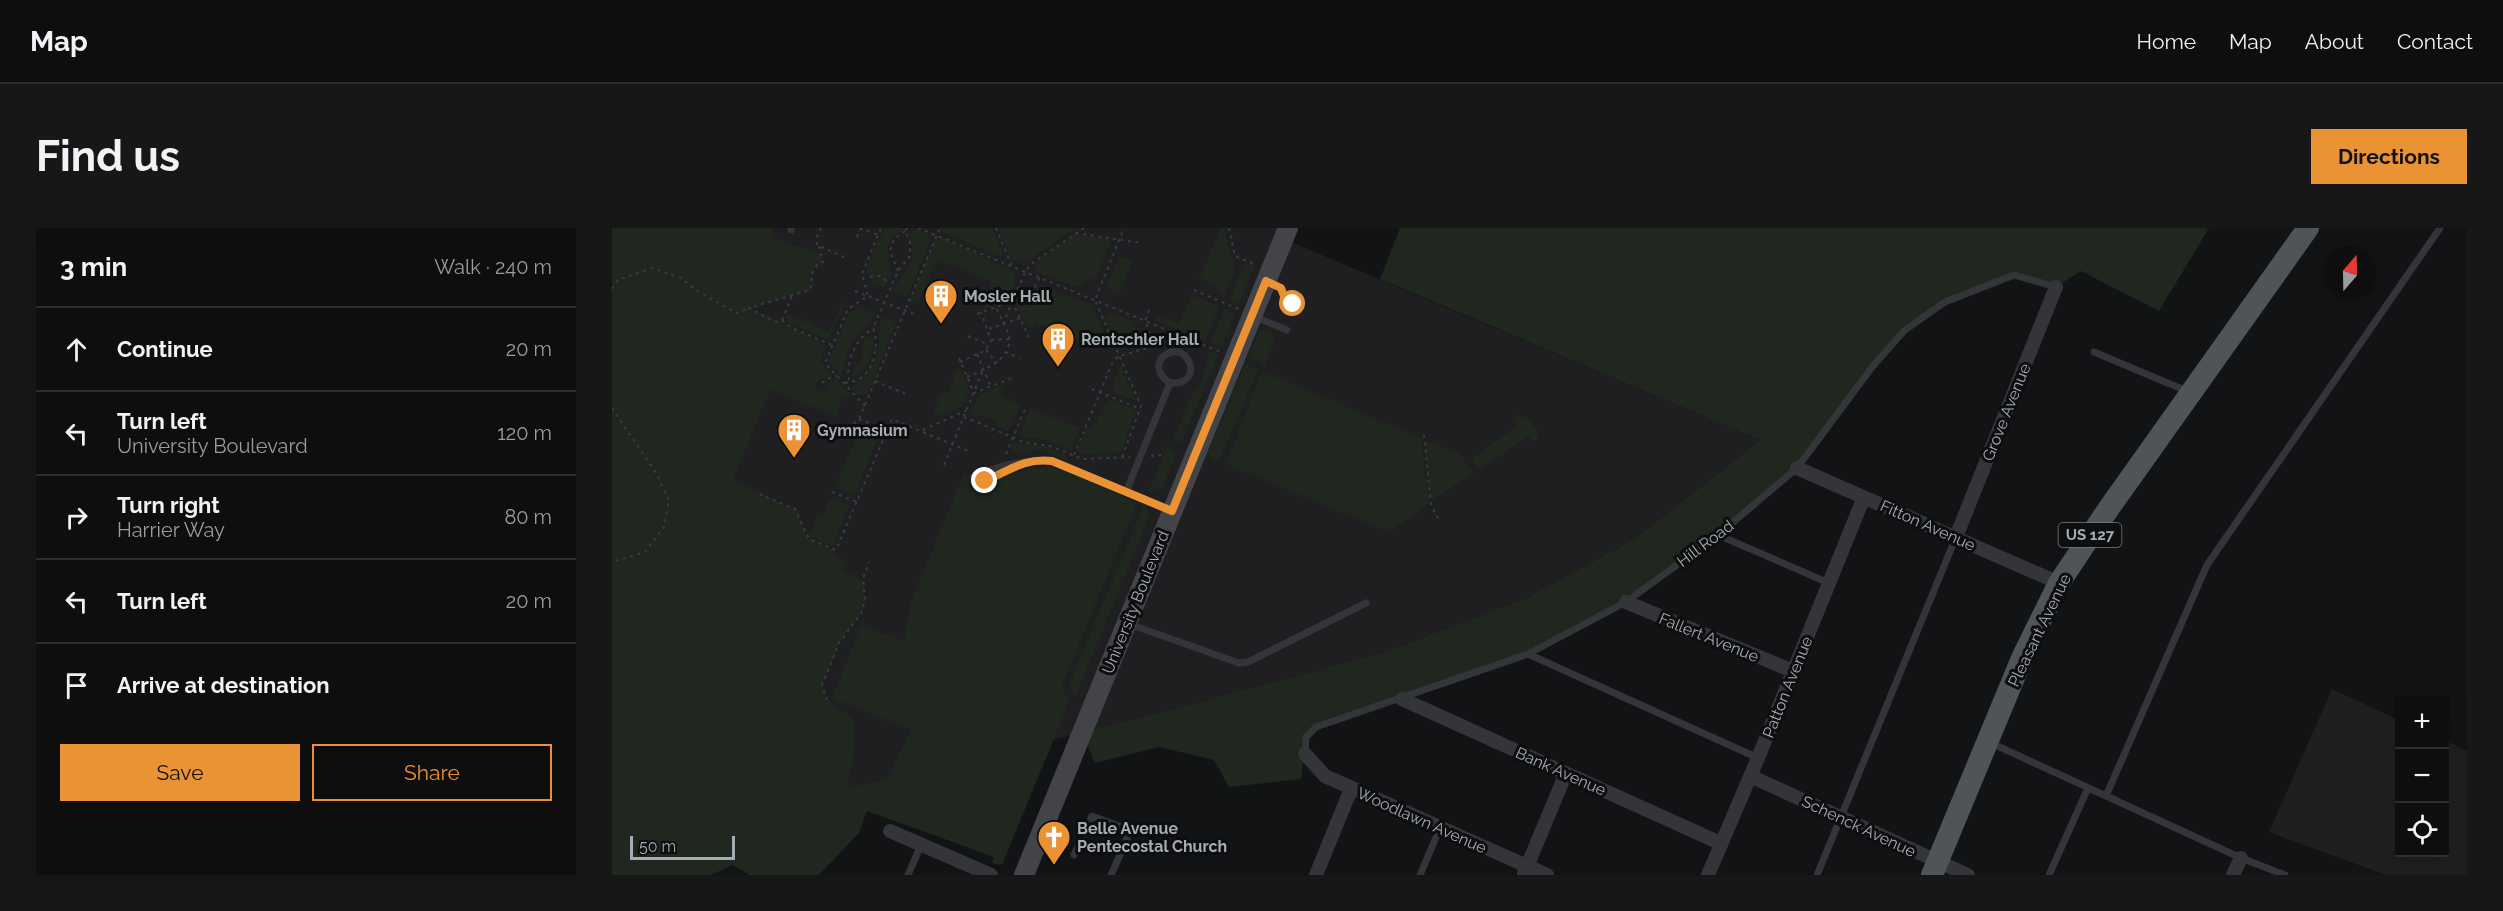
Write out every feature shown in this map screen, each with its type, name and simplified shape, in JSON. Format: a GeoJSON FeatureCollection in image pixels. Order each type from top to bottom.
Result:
{"type":"FeatureCollection","features":[{"type":"Feature","properties":{"kind":"main road","name":"Pleasant Avenue"},"geometry":{"type":"LineString","coordinates":[[1935,868],[2023,656],[2059,583],[2109,508],[2308,228]]}},
{"type":"Feature","properties":{"kind":"street","name":"University Boulevard"},"geometry":{"type":"LineString","coordinates":[[1024,875],[1288,228]]}},
{"type":"Feature","properties":{"kind":"street","name":"Grove Avenue"},"geometry":{"type":"LineString","coordinates":[[1956,537],[2056,287]]}},
{"type":"Feature","properties":{"kind":"street","name":"Fitton Avenue"},"geometry":{"type":"LineString","coordinates":[[1797,468],[2059,583]]}},
{"type":"Feature","properties":{"kind":"street","name":"Patton Avenue"},"geometry":{"type":"LineString","coordinates":[[1708,875],[1864,497]]}},
{"type":"Feature","properties":{"kind":"street","name":"Fallert Avenue"},"geometry":{"type":"LineString","coordinates":[[1626,602],[1793,671]]}},
{"type":"Feature","properties":{"kind":"street","name":"Bank Avenue"},"geometry":{"type":"LineString","coordinates":[[1402,699],[1720,843]]}},
{"type":"Feature","properties":{"kind":"street","name":"Woodlawn Avenue"},"geometry":{"type":"LineString","coordinates":[[1305,754],[1325,776],[1440,828],[1526,871],[1547,875]]}},
{"type":"Feature","properties":{"kind":"street"},"geometry":{"type":"LineString","coordinates":[[1526,871],[1566,773]]}},
{"type":"Feature","properties":{"kind":"street","name":"Schenck Avenue"},"geometry":{"type":"LineString","coordinates":[[1750,776],[1842,818],[1935,868],[1968,875]]}},
{"type":"Feature","properties":{"kind":"street"},"geometry":{"type":"LineString","coordinates":[[1316,875],[1352,789]]}},
{"type":"Feature","properties":{"kind":"street"},"geometry":{"type":"LineString","coordinates":[[890,831],[991,875]]}},
{"type":"Feature","properties":{"kind":"street"},"geometry":{"type":"LineString","coordinates":[[2233,875],[2241,858]]}},
{"type":"Feature","properties":{"kind":"lane"},"geometry":{"type":"LineString","coordinates":[[2106,796],[2207,565],[2440,228]]}},
{"type":"Feature","properties":{"kind":"lane","name":"Hill Road"},"geometry":{"type":"LineString","coordinates":[[1305,754],[1306,737],[1316,727],[1528,654],[1626,602],[1718,535],[1797,468],[1873,366],[1905,330],[1945,302],[2014,275],[2056,287]]}},
{"type":"Feature","properties":{"kind":"lane"},"geometry":{"type":"LineString","coordinates":[[1252,315],[1287,330]]}},
{"type":"Feature","properties":{"kind":"lane"},"geometry":{"type":"LineString","coordinates":[[1175,352],[1184,355],[1190,362],[1191,371],[1187,379],[1179,384],[1170,383],[1162,378],[1158,369],[1160,360],[1167,354],[1175,352]]}},
{"type":"Feature","properties":{"kind":"lane"},"geometry":{"type":"LineString","coordinates":[[2094,352],[2191,393]]}},
{"type":"Feature","properties":{"kind":"lane"},"geometry":{"type":"LineString","coordinates":[[1126,492],[1170,383]]}},
{"type":"Feature","properties":{"kind":"lane"},"geometry":{"type":"LineString","coordinates":[[1023,462],[985,481],[973,477],[996,468],[1023,462],[1052,461],[1172,511]]}},
{"type":"Feature","properties":{"kind":"lane"},"geometry":{"type":"LineString","coordinates":[[1718,535],[1829,583]]}},
{"type":"Feature","properties":{"kind":"lane"},"geometry":{"type":"LineString","coordinates":[[1817,875],[1956,537]]}},
{"type":"Feature","properties":{"kind":"lane"},"geometry":{"type":"LineString","coordinates":[[1126,624],[1239,663],[1248,662],[1366,603]]}},
{"type":"Feature","properties":{"kind":"lane"},"geometry":{"type":"LineString","coordinates":[[1528,654],[1758,758]]}},
{"type":"Feature","properties":{"kind":"lane"},"geometry":{"type":"LineString","coordinates":[[1989,742],[2241,858],[2284,875]]}},
{"type":"Feature","properties":{"kind":"lane"},"geometry":{"type":"LineString","coordinates":[[2049,875],[2088,788]]}},
{"type":"Feature","properties":{"kind":"lane"},"geometry":{"type":"LineString","coordinates":[[1074,855],[1092,816],[1124,828],[1127,839],[1111,875]]}},
{"type":"Feature","properties":{"kind":"lane"},"geometry":{"type":"LineString","coordinates":[[1420,875],[1440,828]]}},
{"type":"Feature","properties":{"kind":"lane"},"geometry":{"type":"LineString","coordinates":[[908,875],[921,845]]}},
{"type":"Feature","properties":{"kind":"path"},"geometry":{"type":"LineString","coordinates":[[612,289],[618,280],[652,268],[681,278],[699,292],[737,314],[749,308],[810,290],[811,273],[818,264],[823,262],[816,240],[821,228]]}},
{"type":"Feature","properties":{"kind":"path"},"geometry":{"type":"LineString","coordinates":[[857,237],[861,228],[878,235]]}},
{"type":"Feature","properties":{"kind":"path"},"geometry":{"type":"LineString","coordinates":[[868,296],[862,274],[881,228]]}},
{"type":"Feature","properties":{"kind":"path"},"geometry":{"type":"LineString","coordinates":[[918,228],[1221,352]]}},
{"type":"Feature","properties":{"kind":"path"},"geometry":{"type":"LineString","coordinates":[[843,434],[859,419],[940,228]]}},
{"type":"Feature","properties":{"kind":"path"},"geometry":{"type":"LineString","coordinates":[[996,228],[1012,266]]}},
{"type":"Feature","properties":{"kind":"path"},"geometry":{"type":"LineString","coordinates":[[1003,324],[1017,289],[1031,264],[1084,228]]}},
{"type":"Feature","properties":{"kind":"path"},"geometry":{"type":"LineString","coordinates":[[1122,457],[1141,406],[1095,300],[1124,228]]}},
{"type":"Feature","properties":{"kind":"path"},"geometry":{"type":"LineString","coordinates":[[1229,228],[1235,256],[1268,276],[1281,288],[1286,302],[1293,304],[1295,310]]}},
{"type":"Feature","properties":{"kind":"path"},"geometry":{"type":"LineString","coordinates":[[849,381],[847,372],[855,348],[861,338],[873,328],[898,271],[910,256],[910,242],[906,230],[894,239],[890,251],[898,271]]}},
{"type":"Feature","properties":{"kind":"path"},"geometry":{"type":"LineString","coordinates":[[1076,233],[1141,243]]}},
{"type":"Feature","properties":{"kind":"path"},"geometry":{"type":"LineString","coordinates":[[819,246],[844,256]]}},
{"type":"Feature","properties":{"kind":"path"},"geometry":{"type":"LineString","coordinates":[[870,277],[881,276],[888,283]]}},
{"type":"Feature","properties":{"kind":"path"},"geometry":{"type":"LineString","coordinates":[[1017,289],[1030,294],[1040,278]]}},
{"type":"Feature","properties":{"kind":"path"},"geometry":{"type":"LineString","coordinates":[[1194,290],[1252,315]]}},
{"type":"Feature","properties":{"kind":"path"},"geometry":{"type":"LineString","coordinates":[[855,291],[914,314]]}},
{"type":"Feature","properties":{"kind":"path"},"geometry":{"type":"LineString","coordinates":[[749,308],[776,322],[782,320],[792,296]]}},
{"type":"Feature","properties":{"kind":"path"},"geometry":{"type":"LineString","coordinates":[[865,406],[825,363],[848,309],[868,296]]}},
{"type":"Feature","properties":{"kind":"path"},"geometry":{"type":"LineString","coordinates":[[974,393],[959,360],[986,350],[991,340],[979,313],[1012,301]]}},
{"type":"Feature","properties":{"kind":"path"},"geometry":{"type":"LineString","coordinates":[[1012,301],[1029,337]]}},
{"type":"Feature","properties":{"kind":"path"},"geometry":{"type":"LineString","coordinates":[[967,377],[997,363],[1005,352],[1009,339],[1008,331],[996,307]]}},
{"type":"Feature","properties":{"kind":"path"},"geometry":{"type":"LineString","coordinates":[[1149,310],[1145,321],[1155,346],[1167,354]]}},
{"type":"Feature","properties":{"kind":"path"},"geometry":{"type":"LineString","coordinates":[[988,330],[1020,318]]}},
{"type":"Feature","properties":{"kind":"path"},"geometry":{"type":"LineString","coordinates":[[782,320],[792,328],[832,345]]}},
{"type":"Feature","properties":{"kind":"path"},"geometry":{"type":"LineString","coordinates":[[844,384],[856,381],[864,374],[873,359],[877,343],[873,328]]}},
{"type":"Feature","properties":{"kind":"path"},"geometry":{"type":"LineString","coordinates":[[1069,468],[1113,361],[1119,356],[1155,346],[1178,334]]}},
{"type":"Feature","properties":{"kind":"path"},"geometry":{"type":"LineString","coordinates":[[968,336],[988,345]]}},
{"type":"Feature","properties":{"kind":"path"},"geometry":{"type":"LineString","coordinates":[[991,340],[1009,339]]}},
{"type":"Feature","properties":{"kind":"path"},"geometry":{"type":"LineString","coordinates":[[986,350],[997,363]]}},
{"type":"Feature","properties":{"kind":"path"},"geometry":{"type":"LineString","coordinates":[[1005,352],[1020,358]]}},
{"type":"Feature","properties":{"kind":"path"},"geometry":{"type":"LineString","coordinates":[[977,354],[991,387]]}},
{"type":"Feature","properties":{"kind":"path"},"geometry":{"type":"LineString","coordinates":[[944,465],[983,370]]}},
{"type":"Feature","properties":{"kind":"path"},"geometry":{"type":"LineString","coordinates":[[822,384],[826,379],[837,376]]}},
{"type":"Feature","properties":{"kind":"path"},"geometry":{"type":"LineString","coordinates":[[974,393],[1012,378]]}},
{"type":"Feature","properties":{"kind":"path"},"geometry":{"type":"LineString","coordinates":[[875,381],[908,395]]}},
{"type":"Feature","properties":{"kind":"path"},"geometry":{"type":"LineString","coordinates":[[1092,388],[1140,409]]}},
{"type":"Feature","properties":{"kind":"path"},"geometry":{"type":"LineString","coordinates":[[1005,455],[1026,407]]}},
{"type":"Feature","properties":{"kind":"path"},"geometry":{"type":"LineString","coordinates":[[612,408],[656,473],[669,500],[664,527],[645,552],[612,562]]}},
{"type":"Feature","properties":{"kind":"path"},"geometry":{"type":"LineString","coordinates":[[921,430],[967,410]]}},
{"type":"Feature","properties":{"kind":"path"},"geometry":{"type":"LineString","coordinates":[[964,417],[1029,444],[1050,446],[1082,459],[1163,455]]}},
{"type":"Feature","properties":{"kind":"path"},"geometry":{"type":"LineString","coordinates":[[859,419],[887,430]]}},
{"type":"Feature","properties":{"kind":"path"},"geometry":{"type":"LineString","coordinates":[[762,493],[761,495],[795,509],[809,539],[836,550],[892,419],[968,451]]}},
{"type":"Feature","properties":{"kind":"path"},"geometry":{"type":"LineString","coordinates":[[1424,435],[1431,505],[1439,520]]}},
{"type":"Feature","properties":{"kind":"path"},"geometry":{"type":"LineString","coordinates":[[832,492],[857,502]]}},
{"type":"Feature","properties":{"kind":"path"},"geometry":{"type":"LineString","coordinates":[[827,700],[822,685],[839,643],[862,612],[865,599],[863,579],[869,562]]}},
{"type":"Feature","properties":{"kind":"shaded area"},"geometry":{"type":"Polygon","coordinates":[[[612,228],[1288,228],[1284,239],[1760,440],[1636,538],[1526,598],[1385,652],[1082,733],[612,843],[612,228]]]}},
{"type":"Feature","properties":{"kind":"shaded area"},"geometry":{"type":"Polygon","coordinates":[[[612,228],[775,228],[771,237],[821,254],[823,262],[813,270],[810,290],[749,308],[779,322],[782,320],[792,328],[827,345],[820,360],[833,375],[819,380],[814,388],[825,393],[829,382],[836,378],[851,396],[842,399],[837,417],[770,390],[733,480],[795,509],[809,539],[835,550],[833,555],[845,561],[841,570],[863,579],[865,599],[862,612],[839,643],[822,685],[827,700],[854,719],[853,763],[847,788],[888,778],[911,730],[832,698],[861,625],[904,641],[910,604],[964,473],[990,479],[1028,469],[1058,469],[1137,503],[1062,685],[1065,694],[1068,695],[1067,699],[1070,700],[1002,865],[992,863],[994,857],[867,811],[859,833],[819,875],[749,875],[733,865],[711,875],[612,875],[612,228]]]}},
{"type":"Feature","properties":{"kind":"shaded area"},"geometry":{"type":"Polygon","coordinates":[[[884,228],[904,228],[889,243],[887,252],[892,271],[884,287],[872,282],[866,269],[884,228]]]}},
{"type":"Feature","properties":{"kind":"shaded area"},"geometry":{"type":"Polygon","coordinates":[[[940,228],[992,228],[1003,253],[1001,257],[939,230],[940,228]]]}},
{"type":"Feature","properties":{"kind":"shaded area"},"geometry":{"type":"Polygon","coordinates":[[[998,228],[1075,228],[1028,261],[1024,260],[1019,263],[1013,261],[998,228]]]}},
{"type":"Feature","properties":{"kind":"shaded area"},"geometry":{"type":"Polygon","coordinates":[[[1221,228],[1224,228],[1231,258],[1235,260],[1232,267],[1235,269],[1223,299],[1215,285],[1199,279],[1221,228]]]}},
{"type":"Feature","properties":{"kind":"shaded area"},"geometry":{"type":"Polygon","coordinates":[[[1400,228],[2209,228],[2159,311],[2081,271],[2056,287],[2014,275],[1945,302],[1905,330],[1797,468],[1718,535],[1626,602],[1528,654],[1316,727],[1306,737],[1301,779],[1229,787],[1214,760],[1159,747],[1095,763],[1082,733],[1385,652],[1526,598],[1636,538],[1760,440],[1380,279],[1400,228]]]}},
{"type":"Feature","properties":{"kind":"shaded area"},"geometry":{"type":"Polygon","coordinates":[[[915,229],[928,234],[930,241],[907,297],[894,291],[912,260],[910,234],[911,230],[914,232],[915,229]]]}},
{"type":"Feature","properties":{"kind":"shaded area"},"geometry":{"type":"Polygon","coordinates":[[[1075,234],[1112,240],[1096,277],[1075,287],[1037,272],[1035,264],[1075,234]]]}},
{"type":"Feature","properties":{"kind":"shaded area"},"geometry":{"type":"Polygon","coordinates":[[[944,238],[1014,272],[1016,282],[1008,300],[986,309],[982,308],[992,282],[937,259],[918,304],[910,300],[935,241],[944,238]]]}},
{"type":"Feature","properties":{"kind":"shaded area"},"geometry":{"type":"Polygon","coordinates":[[[1119,256],[1133,261],[1119,294],[1106,288],[1119,256]]]}},
{"type":"Feature","properties":{"kind":"shaded area"},"geometry":{"type":"Polygon","coordinates":[[[1245,263],[1255,267],[1239,303],[1236,304],[1229,301],[1245,263]]]}},
{"type":"Feature","properties":{"kind":"shaded area"},"geometry":{"type":"Polygon","coordinates":[[[1039,285],[1092,305],[1107,339],[1102,340],[1097,348],[1035,322],[1032,328],[1026,326],[1016,303],[1021,292],[1032,295],[1039,285]]]}},
{"type":"Feature","properties":{"kind":"shaded area"},"geometry":{"type":"Polygon","coordinates":[[[1191,295],[1219,307],[1205,341],[1154,320],[1157,314],[1179,323],[1191,295]]]}},
{"type":"Feature","properties":{"kind":"shaded area"},"geometry":{"type":"Polygon","coordinates":[[[842,302],[845,304],[829,338],[826,339],[790,324],[785,317],[787,313],[829,332],[842,302]]]}},
{"type":"Feature","properties":{"kind":"shaded area"},"geometry":{"type":"Polygon","coordinates":[[[860,307],[874,313],[870,324],[850,344],[841,376],[828,362],[849,313],[860,307]]]}},
{"type":"Feature","properties":{"kind":"shaded area"},"geometry":{"type":"Polygon","coordinates":[[[1224,309],[1233,313],[1234,316],[1221,348],[1211,343],[1224,309]]]}},
{"type":"Feature","properties":{"kind":"shaded area"},"geometry":{"type":"Polygon","coordinates":[[[1110,312],[1135,322],[1135,327],[1142,334],[1145,333],[1149,341],[1120,350],[1104,318],[1110,312]]]}},
{"type":"Feature","properties":{"kind":"shaded area"},"geometry":{"type":"Polygon","coordinates":[[[883,316],[897,322],[867,394],[858,396],[851,388],[874,363],[883,316]]]}},
{"type":"Feature","properties":{"kind":"shaded area"},"geometry":{"type":"Polygon","coordinates":[[[1259,331],[1272,332],[1275,338],[1265,366],[1249,357],[1259,331]]]}},
{"type":"Feature","properties":{"kind":"shaded area"},"geometry":{"type":"Polygon","coordinates":[[[869,335],[873,338],[874,343],[870,358],[858,376],[852,376],[853,370],[860,362],[864,339],[869,335]]]}},
{"type":"Feature","properties":{"kind":"shaded area"},"geometry":{"type":"Polygon","coordinates":[[[1209,351],[1219,355],[1181,443],[1172,441],[1193,392],[1200,385],[1209,351]]]}},
{"type":"Feature","properties":{"kind":"shaded area"},"geometry":{"type":"Polygon","coordinates":[[[1120,364],[1136,401],[1113,392],[1113,382],[1120,364]]]}},
{"type":"Feature","properties":{"kind":"shaded area"},"geometry":{"type":"Polygon","coordinates":[[[1245,364],[1258,370],[1219,462],[1210,458],[1208,453],[1245,364]]]}},
{"type":"Feature","properties":{"kind":"shaded area"},"geometry":{"type":"Polygon","coordinates":[[[958,368],[961,369],[970,391],[962,407],[931,418],[941,393],[947,394],[958,368]]]}},
{"type":"Feature","properties":{"kind":"shaded area"},"geometry":{"type":"Polygon","coordinates":[[[1262,371],[1421,438],[1429,504],[1388,532],[1226,464],[1262,371]]]}},
{"type":"Feature","properties":{"kind":"shaded area"},"geometry":{"type":"Polygon","coordinates":[[[1000,386],[1004,387],[1001,396],[1021,405],[1008,431],[996,425],[994,420],[971,415],[970,410],[978,395],[1000,386]]]}},
{"type":"Feature","properties":{"kind":"shaded area"},"geometry":{"type":"Polygon","coordinates":[[[1110,399],[1136,410],[1121,452],[1082,454],[1077,452],[1087,427],[1091,428],[1093,423],[1096,423],[1103,406],[1110,399]]]}},
{"type":"Feature","properties":{"kind":"shaded area"},"geometry":{"type":"Polygon","coordinates":[[[1030,408],[1080,428],[1071,450],[1043,439],[1019,435],[1030,408]]]}},
{"type":"Feature","properties":{"kind":"shaded area"},"geometry":{"type":"Polygon","coordinates":[[[1518,415],[1528,418],[1539,433],[1534,443],[1528,436],[1480,470],[1471,459],[1518,425],[1513,419],[1518,415]]]}},
{"type":"Feature","properties":{"kind":"shaded area"},"geometry":{"type":"Polygon","coordinates":[[[869,431],[876,441],[855,495],[835,486],[855,439],[869,431]]]}},
{"type":"Feature","properties":{"kind":"shaded area"},"geometry":{"type":"Polygon","coordinates":[[[1424,440],[1459,453],[1473,472],[1431,502],[1424,440]]]}},
{"type":"Feature","properties":{"kind":"shaded area"},"geometry":{"type":"Polygon","coordinates":[[[1015,441],[1044,446],[1068,456],[1067,460],[1040,450],[1016,453],[1010,451],[1015,441]]]}},
{"type":"Feature","properties":{"kind":"shaded area"},"geometry":{"type":"Polygon","coordinates":[[[1167,447],[1177,452],[1162,489],[1148,494],[1167,447]]]}},
{"type":"Feature","properties":{"kind":"shaded area"},"geometry":{"type":"Polygon","coordinates":[[[830,498],[849,505],[833,546],[808,536],[818,516],[822,517],[830,498]]]}},
{"type":"Feature","properties":{"kind":"shaded area"},"geometry":{"type":"Polygon","coordinates":[[[1144,505],[1148,510],[1149,518],[1076,695],[1073,694],[1072,686],[1069,685],[1144,505]]]}},
{"type":"Feature","properties":{"kind":"shaded area"},"geometry":{"type":"Polygon","coordinates":[[[2332,689],[2395,718],[2395,857],[2449,857],[2449,742],[2467,751],[2467,875],[2386,875],[2269,832],[2332,689]]]}},
{"type":"Feature","properties":{"kind":"place","name":"Mosler Hall"},"geometry":{"type":"Point","coordinates":[941,325]}},
{"type":"Feature","properties":{"kind":"place","name":"Rentschler Hall"},"geometry":{"type":"Point","coordinates":[1058,368]}},
{"type":"Feature","properties":{"kind":"place","name":"Gymnasium"},"geometry":{"type":"Point","coordinates":[794,459]}},
{"type":"Feature","properties":{"kind":"place","name":"Belle Avenue Pentecostal Church"},"geometry":{"type":"Point","coordinates":[1054,866]}},
{"type":"Feature","properties":{"kind":"route"},"geometry":{"type":"LineString","coordinates":[[985,481],[1023,462],[1052,461],[1172,511],[1266,281],[1281,288],[1286,302],[1293,304]]}}]}
